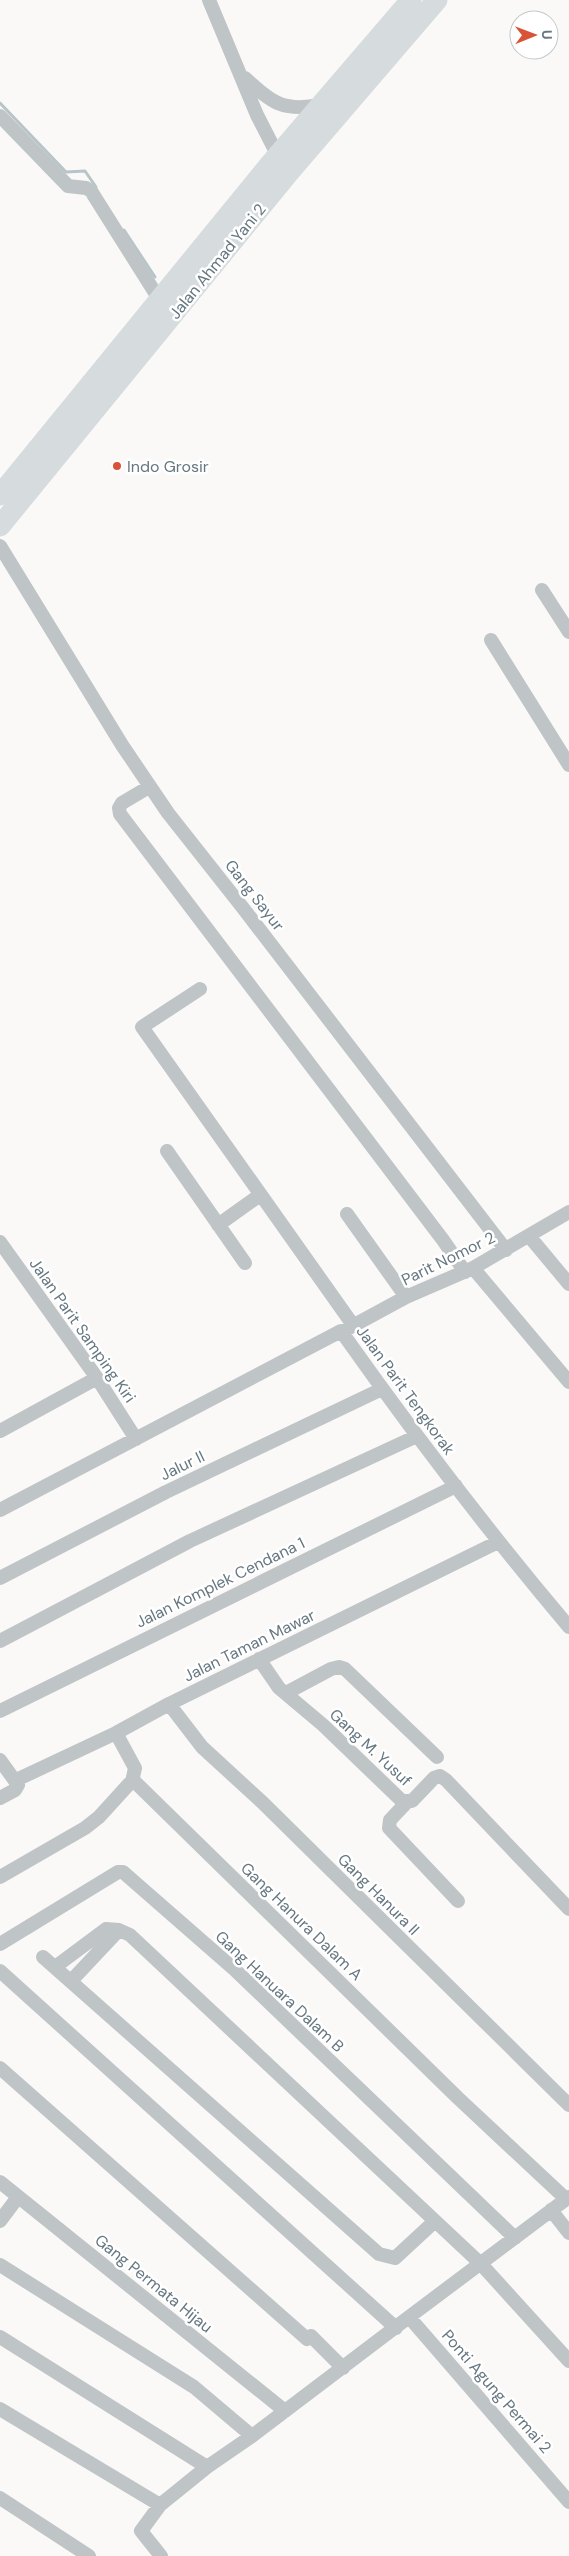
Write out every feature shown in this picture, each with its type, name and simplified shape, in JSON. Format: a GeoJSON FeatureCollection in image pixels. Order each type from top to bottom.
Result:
{"type":"FeatureCollection","features":[{"type":"Feature","properties":{"kind":"highway","name":"Jalan Ahmad Yani 2"},"geometry":{"type":"LineString","coordinates":[[0,526],[285,163],[321,105],[411,0]]}},
{"type":"Feature","properties":{"kind":"highway","name":"Jalan Ahmad Yani 2"},"geometry":{"type":"LineString","coordinates":[[0,495],[159,299],[437,0]]}},
{"type":"Feature","properties":{"kind":"street"},"geometry":{"type":"LineString","coordinates":[[209,0],[257,115],[285,163]]}},
{"type":"Feature","properties":{"kind":"street"},"geometry":{"type":"LineString","coordinates":[[242,76],[283,107],[299,109],[321,105]]}},
{"type":"Feature","properties":{"kind":"street"},"geometry":{"type":"LineString","coordinates":[[0,116],[68,186],[86,188],[91,191],[159,299]]}},
{"type":"Feature","properties":{"kind":"street","name":"Gang Sayur"},"geometry":{"type":"LineString","coordinates":[[0,546],[150,787],[506,1250]]}},
{"type":"Feature","properties":{"kind":"street"},"geometry":{"type":"LineString","coordinates":[[542,590],[569,632]]}},
{"type":"Feature","properties":{"kind":"street"},"geometry":{"type":"LineString","coordinates":[[490,640],[569,765]]}},
{"type":"Feature","properties":{"kind":"street"},"geometry":{"type":"LineString","coordinates":[[150,787],[122,803],[119,808],[120,814],[444,1240],[569,1382]]}},
{"type":"Feature","properties":{"kind":"street"},"geometry":{"type":"LineString","coordinates":[[200,989],[142,1027],[260,1195],[347,1328]]}},
{"type":"Feature","properties":{"kind":"street"},"geometry":{"type":"LineString","coordinates":[[167,1151],[244,1263]]}},
{"type":"Feature","properties":{"kind":"street"},"geometry":{"type":"LineString","coordinates":[[218,1225],[260,1195]]}},
{"type":"Feature","properties":{"kind":"street","name":"Parit Nomor 2"},"geometry":{"type":"LineString","coordinates":[[347,1328],[406,1297],[469,1270],[569,1212]]}},
{"type":"Feature","properties":{"kind":"street"},"geometry":{"type":"LineString","coordinates":[[346,1214],[406,1297]]}},
{"type":"Feature","properties":{"kind":"street"},"geometry":{"type":"LineString","coordinates":[[529,1236],[569,1284]]}},
{"type":"Feature","properties":{"kind":"street","name":"Jalan Parit Samping Kiri"},"geometry":{"type":"LineString","coordinates":[[0,1242],[97,1378],[136,1439]]}},
{"type":"Feature","properties":{"kind":"street","name":"Jalan Parit Tengkorak"},"geometry":{"type":"LineString","coordinates":[[0,1510],[347,1328],[382,1389],[498,1542],[569,1627]]}},
{"type":"Feature","properties":{"kind":"street"},"geometry":{"type":"LineString","coordinates":[[0,1431],[97,1378]]}},
{"type":"Feature","properties":{"kind":"street","name":"Jalur II"},"geometry":{"type":"LineString","coordinates":[[0,1578],[166,1492],[382,1389]]}},
{"type":"Feature","properties":{"kind":"street"},"geometry":{"type":"LineString","coordinates":[[0,1641],[190,1541],[417,1436]]}},
{"type":"Feature","properties":{"kind":"street","name":"Jalan Komplek Cendana 1"},"geometry":{"type":"LineString","coordinates":[[0,1711],[456,1486]]}},
{"type":"Feature","properties":{"kind":"street","name":"Jalan Taman Mawar"},"geometry":{"type":"LineString","coordinates":[[16,1780],[116,1733],[259,1659],[498,1542]]}},
{"type":"Feature","properties":{"kind":"street","name":"Gang M. Yusuf"},"geometry":{"type":"LineString","coordinates":[[259,1659],[274,1683],[323,1724],[402,1800],[407,1802],[412,1800],[434,1778],[440,1776],[446,1780],[569,1909]]}},
{"type":"Feature","properties":{"kind":"street"},"geometry":{"type":"LineString","coordinates":[[286,1693],[331,1669],[339,1667],[344,1669],[438,1757]]}},
{"type":"Feature","properties":{"kind":"street","name":"Gang Hanura II"},"geometry":{"type":"LineString","coordinates":[[169,1704],[185,1728],[208,1754],[263,1803],[569,2105]]}},
{"type":"Feature","properties":{"kind":"street"},"geometry":{"type":"LineString","coordinates":[[0,1877],[85,1828],[99,1817],[132,1782],[135,1768],[116,1733]]}},
{"type":"Feature","properties":{"kind":"street"},"geometry":{"type":"LineString","coordinates":[[0,1760],[16,1780],[18,1788],[0,1798]]}},
{"type":"Feature","properties":{"kind":"street","name":"Gang Hanura Dalam A"},"geometry":{"type":"LineString","coordinates":[[132,1782],[156,1803],[458,2098],[568,2198]]}},
{"type":"Feature","properties":{"kind":"street"},"geometry":{"type":"LineString","coordinates":[[407,1802],[390,1820],[389,1828],[458,1901]]}},
{"type":"Feature","properties":{"kind":"street","name":"Gang Hanuara Dalam B"},"geometry":{"type":"LineString","coordinates":[[0,1944],[118,1872],[123,1872],[234,1969],[515,2238]]}},
{"type":"Feature","properties":{"kind":"street"},"geometry":{"type":"LineString","coordinates":[[55,1966],[106,1929],[118,1930],[130,1935],[481,2264],[569,2361]]}},
{"type":"Feature","properties":{"kind":"street"},"geometry":{"type":"LineString","coordinates":[[71,1981],[118,1930]]}},
{"type":"Feature","properties":{"kind":"street"},"geometry":{"type":"LineString","coordinates":[[43,1957],[378,2254],[395,2258],[436,2221]]}},
{"type":"Feature","properties":{"kind":"street"},"geometry":{"type":"LineString","coordinates":[[0,1971],[396,2328]]}},
{"type":"Feature","properties":{"kind":"street"},"geometry":{"type":"LineString","coordinates":[[0,2068],[183,2228],[288,2323],[307,2339],[311,2336],[343,2368]]}},
{"type":"Feature","properties":{"kind":"street","name":"Gang Permata Hijau"},"geometry":{"type":"LineString","coordinates":[[0,2182],[285,2411]]}},
{"type":"Feature","properties":{"kind":"street"},"geometry":{"type":"LineString","coordinates":[[0,2221],[18,2196]]}},
{"type":"Feature","properties":{"kind":"street"},"geometry":{"type":"LineString","coordinates":[[158,2555],[141,2531],[160,2505],[207,2467],[252,2436],[568,2198]]}},
{"type":"Feature","properties":{"kind":"street"},"geometry":{"type":"LineString","coordinates":[[551,2210],[569,2233]]}},
{"type":"Feature","properties":{"kind":"street"},"geometry":{"type":"LineString","coordinates":[[0,2265],[194,2387],[252,2436]]}},
{"type":"Feature","properties":{"kind":"street","name":"Ponti Agung Permai 2"},"geometry":{"type":"LineString","coordinates":[[409,2317],[569,2502]]}},
{"type":"Feature","properties":{"kind":"street"},"geometry":{"type":"LineString","coordinates":[[0,2337],[207,2467]]}},
{"type":"Feature","properties":{"kind":"street"},"geometry":{"type":"LineString","coordinates":[[0,2409],[160,2505]]}},
{"type":"Feature","properties":{"kind":"street"},"geometry":{"type":"LineString","coordinates":[[0,2498],[89,2556]]}},
{"type":"Feature","properties":{"kind":"waterway"},"geometry":{"type":"LineString","coordinates":[[0,103],[66,172],[85,171],[96,187]]}},
{"type":"Feature","properties":{"kind":"waterway"},"geometry":{"type":"LineString","coordinates":[[124,230],[155,277]]}},
{"type":"Feature","properties":{"kind":"place","name":"Indo Grosir"},"geometry":{"type":"Point","coordinates":[117,466]}}]}
